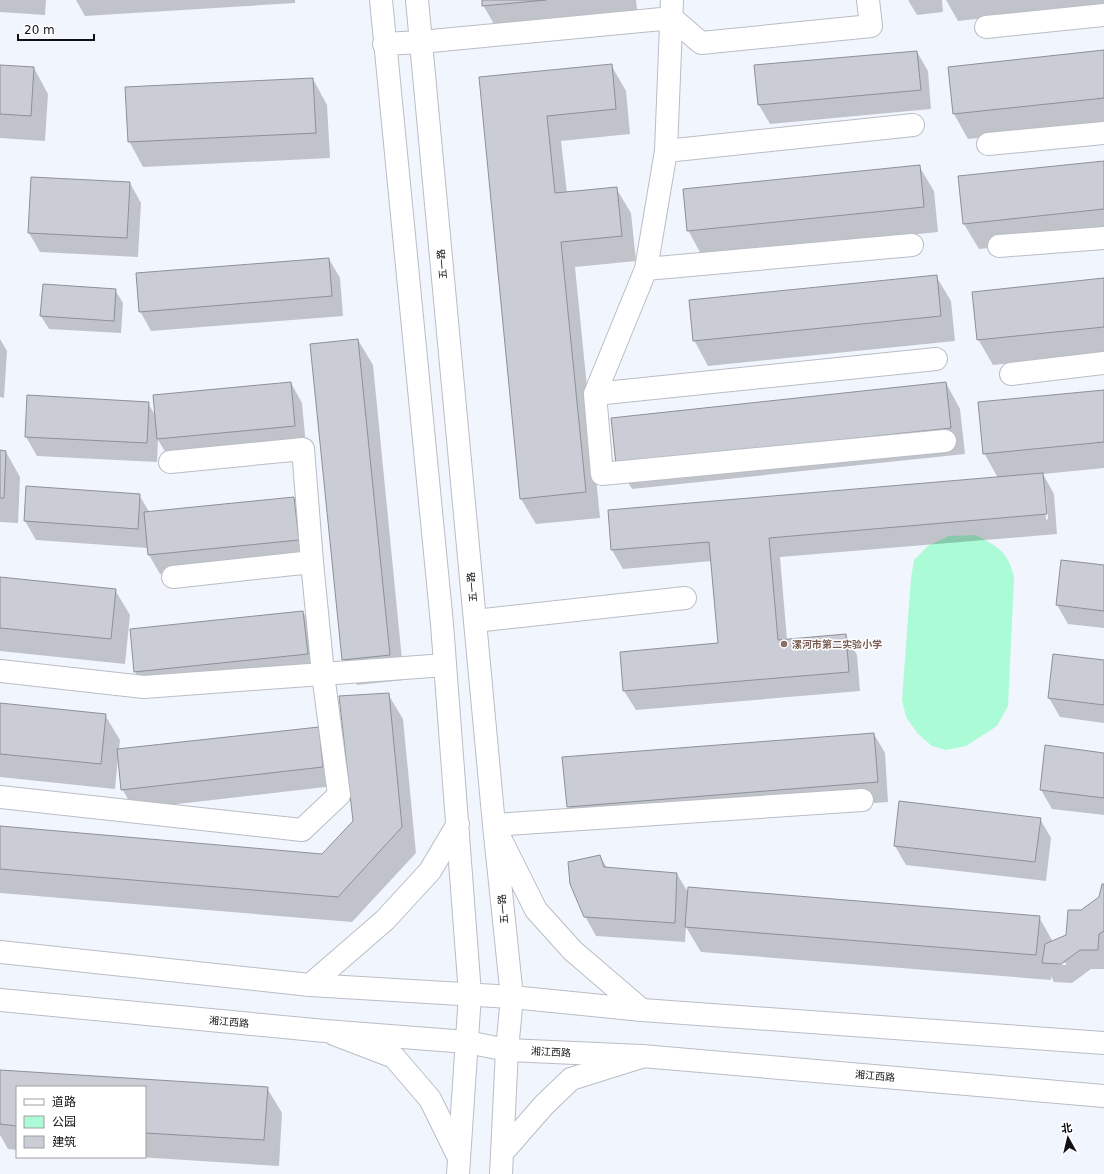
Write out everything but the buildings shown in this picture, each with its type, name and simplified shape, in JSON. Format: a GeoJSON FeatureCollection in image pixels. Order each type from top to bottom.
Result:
{"type":"FeatureCollection","features":[{"type":"Feature","properties":{"kind":"street"},"geometry":{"type":"LineString","coordinates":[[381,0],[384,44],[442,616],[470,994],[459,1166]]}},
{"type":"Feature","properties":{"kind":"street","name":"五一路"},"geometry":{"type":"LineString","coordinates":[[417,0],[494,824],[512,997],[507,1050],[501,1163]]}},
{"type":"Feature","properties":{"kind":"street"},"geometry":{"type":"LineString","coordinates":[[672,9],[701,43],[871,26],[868,0]]}},
{"type":"Feature","properties":{"kind":"street"},"geometry":{"type":"LineString","coordinates":[[384,44],[421,42],[672,9]]}},
{"type":"Feature","properties":{"kind":"street"},"geometry":{"type":"LineString","coordinates":[[672,9],[666,151],[646,269],[596,394],[602,474],[945,441]]}},
{"type":"Feature","properties":{"kind":"street"},"geometry":{"type":"LineString","coordinates":[[986,27],[1104,15]]}},
{"type":"Feature","properties":{"kind":"street"},"geometry":{"type":"LineString","coordinates":[[666,151],[913,125]]}},
{"type":"Feature","properties":{"kind":"street"},"geometry":{"type":"LineString","coordinates":[[988,144],[1104,133]]}},
{"type":"Feature","properties":{"kind":"street"},"geometry":{"type":"LineString","coordinates":[[999,246],[1104,238]]}},
{"type":"Feature","properties":{"kind":"street"},"geometry":{"type":"LineString","coordinates":[[646,269],[912,245]]}},
{"type":"Feature","properties":{"kind":"street"},"geometry":{"type":"LineString","coordinates":[[596,394],[936,359]]}},
{"type":"Feature","properties":{"kind":"street"},"geometry":{"type":"LineString","coordinates":[[1011,374],[1104,363]]}},
{"type":"Feature","properties":{"kind":"street"},"geometry":{"type":"LineString","coordinates":[[0,797],[302,830],[339,795],[323,674],[303,449],[170,462]]}},
{"type":"Feature","properties":{"kind":"street"},"geometry":{"type":"LineString","coordinates":[[173,578],[312,562]]}},
{"type":"Feature","properties":{"kind":"street"},"geometry":{"type":"LineString","coordinates":[[476,621],[685,598]]}},
{"type":"Feature","properties":{"kind":"street"},"geometry":{"type":"LineString","coordinates":[[0,671],[144,687],[445,665]]}},
{"type":"Feature","properties":{"kind":"street"},"geometry":{"type":"LineString","coordinates":[[642,1010],[573,951],[536,910],[494,824],[862,800]]}},
{"type":"Feature","properties":{"kind":"street"},"geometry":{"type":"LineString","coordinates":[[310,985],[386,920],[430,871],[458,824]]}},
{"type":"Feature","properties":{"kind":"street"},"geometry":{"type":"LineString","coordinates":[[0,952],[310,985],[512,997],[642,1010],[1104,1043]]}},
{"type":"Feature","properties":{"kind":"street","name":"湘江西路"},"geometry":{"type":"LineString","coordinates":[[0,1000],[325,1031],[467,1042],[507,1050],[642,1056],[1104,1096]]}},
{"type":"Feature","properties":{"kind":"street"},"geometry":{"type":"LineString","coordinates":[[325,1031],[394,1057],[430,1099],[459,1166]]}},
{"type":"Feature","properties":{"kind":"street"},"geometry":{"type":"LineString","coordinates":[[501,1163],[544,1105],[571,1079],[642,1056]]}},
{"type":"Feature","properties":{"kind":"green space"},"geometry":{"type":"Polygon","coordinates":[[[976,535],[991,543],[1006,556],[1014,578],[1008,706],[997,726],[966,746],[946,750],[932,746],[918,734],[906,717],[902,700],[911,578],[914,560],[928,546],[949,536],[976,535]]]}},
{"type":"Feature","properties":{"kind":"place","name":"漯河市第二实验小学"},"geometry":{"type":"Point","coordinates":[784,644]}}]}
